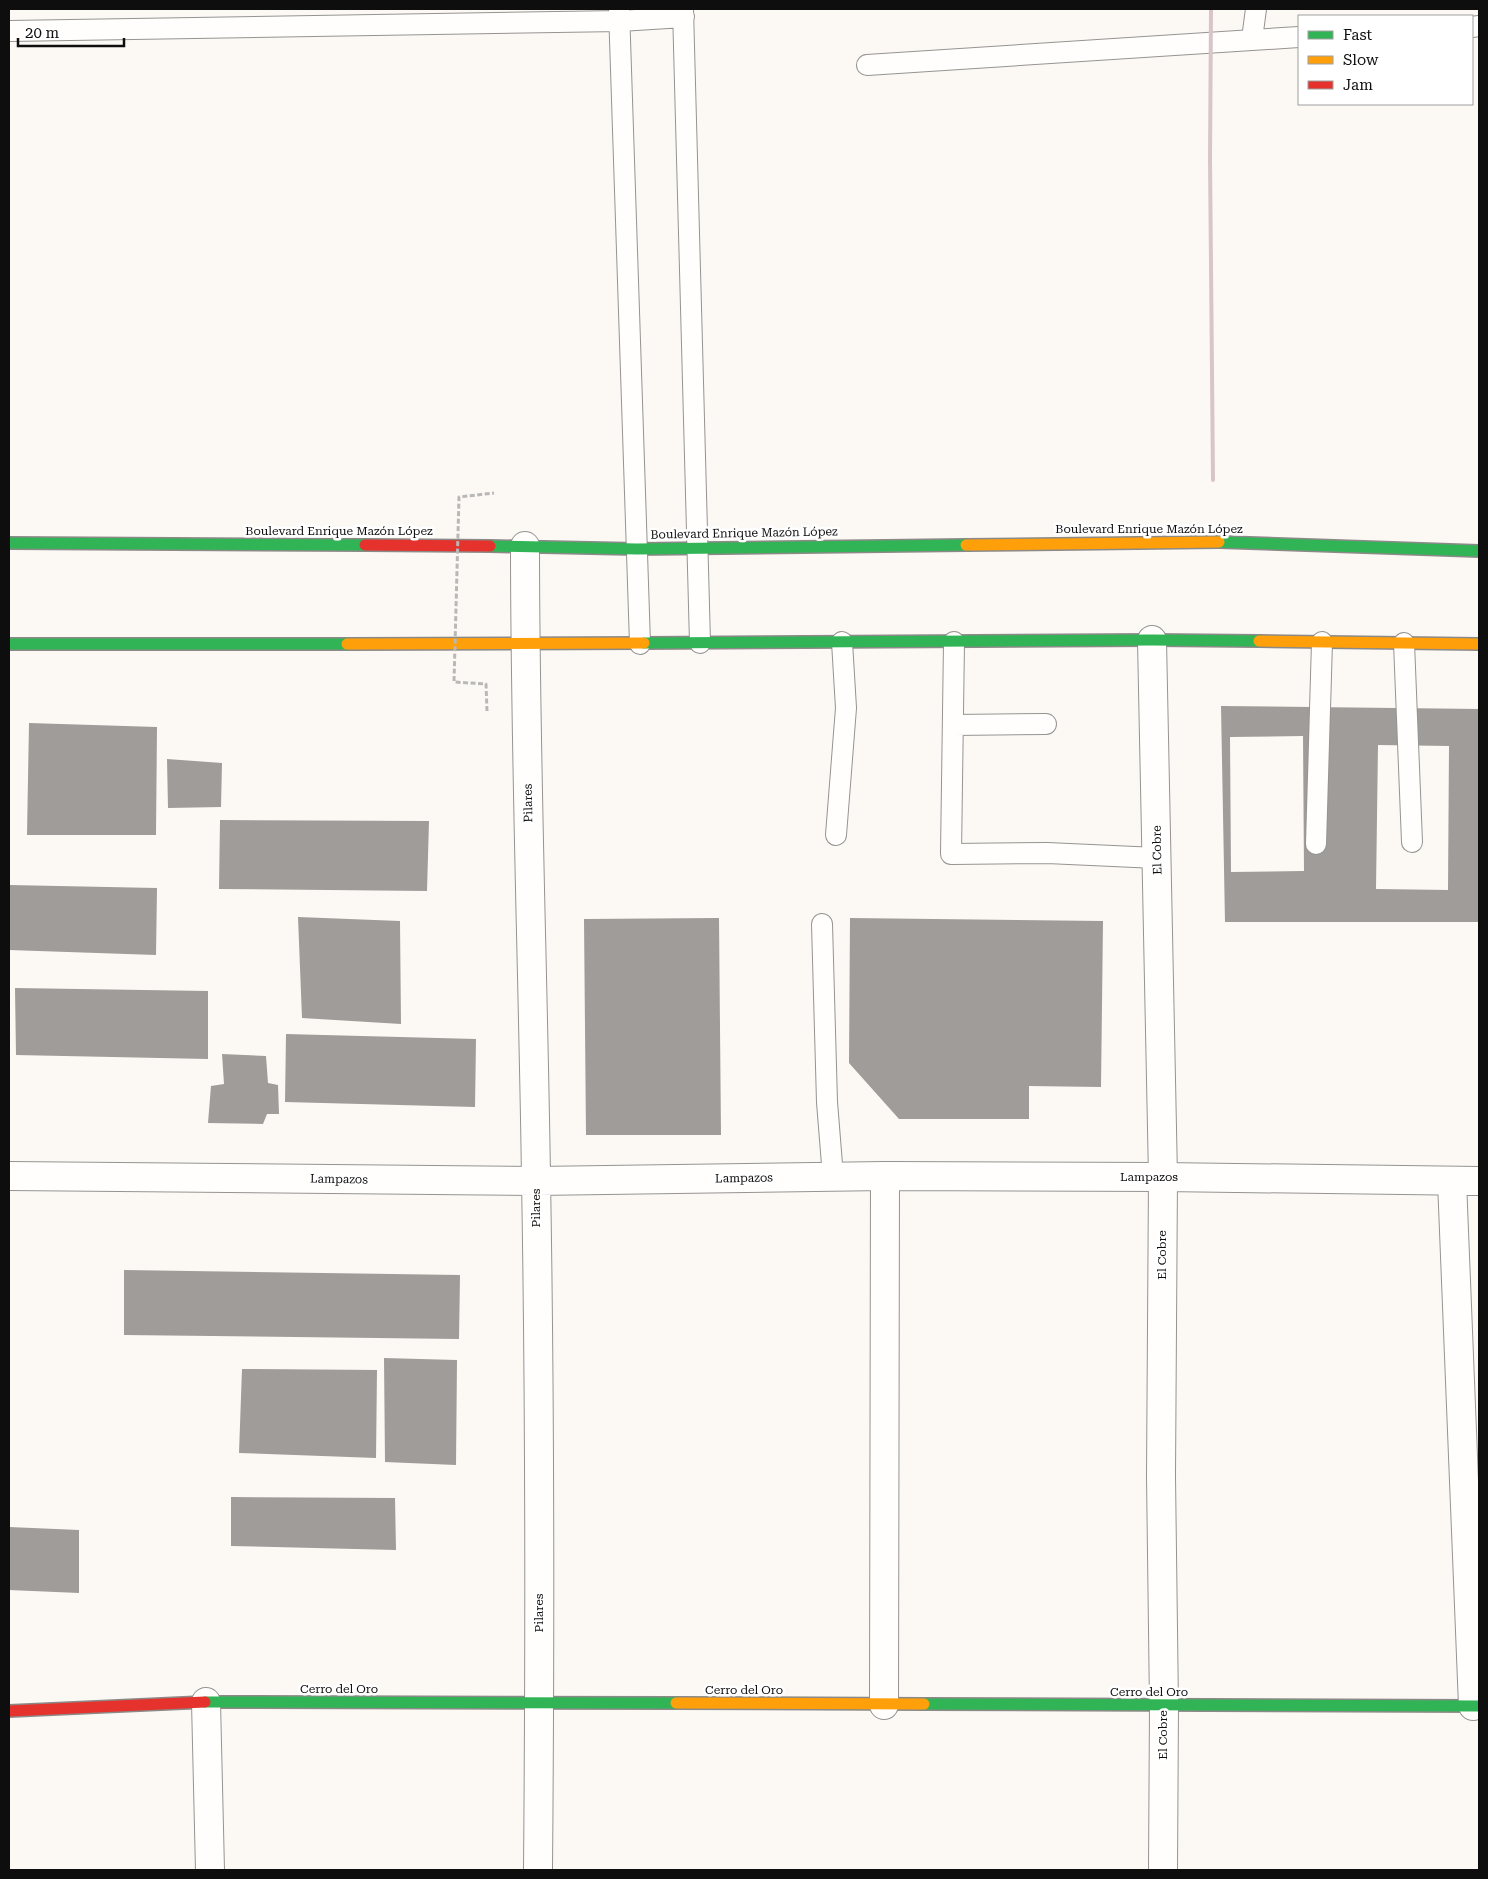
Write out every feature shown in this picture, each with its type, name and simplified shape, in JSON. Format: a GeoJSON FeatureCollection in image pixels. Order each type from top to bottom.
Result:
{"type":"FeatureCollection","features":[{"type":"Feature","properties":{"kind":"main road","name":"Boulevard Enrique Mazón López"},"geometry":{"type":"LineString","coordinates":[[9,543],[525,546],[637,549],[1216,542],[1479,551]]}},
{"type":"Feature","properties":{"kind":"main road"},"geometry":{"type":"LineString","coordinates":[[9,644],[640,644],[1152,640],[1479,644]]}},
{"type":"Feature","properties":{"kind":"main road","name":"Cerro del Oro"},"geometry":{"type":"LineString","coordinates":[[9,1711],[206,1702],[1476,1706]]}},
{"type":"Feature","properties":{"kind":"street","name":"Pilares"},"geometry":{"type":"LineString","coordinates":[[525,546],[525,644],[536,1182],[540,1703],[538,1870]]}},
{"type":"Feature","properties":{"kind":"street","name":"El Cobre"},"geometry":{"type":"LineString","coordinates":[[1152,640],[1163,1177],[1161,1476],[1164,1706],[1163,1870]]}},
{"type":"Feature","properties":{"kind":"street","name":"Lampazos"},"geometry":{"type":"LineString","coordinates":[[9,1176],[536,1182],[885,1176],[1479,1181]]}},
{"type":"Feature","properties":{"kind":"street"},"geometry":{"type":"LineString","coordinates":[[884,1705],[885,1176]]}},
{"type":"Feature","properties":{"kind":"street"},"geometry":{"type":"LineString","coordinates":[[1452,1181],[1476,1706]]}},
{"type":"Feature","properties":{"kind":"street"},"geometry":{"type":"LineString","coordinates":[[206,1702],[210,1870]]}},
{"type":"Feature","properties":{"kind":"lane"},"geometry":{"type":"LineString","coordinates":[[1252,39],[1256,9]]}},
{"type":"Feature","properties":{"kind":"lane"},"geometry":{"type":"LineString","coordinates":[[9,31],[684,13],[700,643]]}},
{"type":"Feature","properties":{"kind":"lane"},"geometry":{"type":"LineString","coordinates":[[620,15],[640,644]]}},
{"type":"Feature","properties":{"kind":"lane"},"geometry":{"type":"LineString","coordinates":[[867,64],[1298,37]]}},
{"type":"Feature","properties":{"kind":"lane"},"geometry":{"type":"LineString","coordinates":[[836,835],[846,708],[842,642]]}},
{"type":"Feature","properties":{"kind":"lane"},"geometry":{"type":"LineString","coordinates":[[954,642],[951,854],[1047,853],[1157,858]]}},
{"type":"Feature","properties":{"kind":"lane"},"geometry":{"type":"LineString","coordinates":[[1316,844],[1322,642]]}},
{"type":"Feature","properties":{"kind":"lane"},"geometry":{"type":"LineString","coordinates":[[1404,643],[1412,842]]}},
{"type":"Feature","properties":{"kind":"lane"},"geometry":{"type":"LineString","coordinates":[[953,725],[1046,724]]}},
{"type":"Feature","properties":{"kind":"lane"},"geometry":{"type":"LineString","coordinates":[[822,924],[827,1102],[833,1177]]}},
{"type":"Feature","properties":{"kind":"path"},"geometry":{"type":"LineString","coordinates":[[487,711],[486,684],[454,682],[459,497],[494,493]]}},
{"type":"Feature","properties":{"kind":"building"},"geometry":{"type":"Polygon","coordinates":[[[1221,706],[1479,709],[1479,922],[1225,922],[1221,706]],[[1303,736],[1230,737],[1231,872],[1304,871],[1303,736]],[[1378,745],[1376,889],[1448,890],[1449,746],[1378,745]]]}},
{"type":"Feature","properties":{"kind":"building"},"geometry":{"type":"Polygon","coordinates":[[[29,723],[157,727],[156,835],[27,835],[29,723]]]}},
{"type":"Feature","properties":{"kind":"building"},"geometry":{"type":"Polygon","coordinates":[[[167,759],[222,763],[221,807],[168,808],[167,759]]]}},
{"type":"Feature","properties":{"kind":"building"},"geometry":{"type":"Polygon","coordinates":[[[220,820],[429,821],[427,891],[219,889],[220,820]]]}},
{"type":"Feature","properties":{"kind":"building"},"geometry":{"type":"Polygon","coordinates":[[[9,885],[157,888],[156,955],[9,950],[9,885]]]}},
{"type":"Feature","properties":{"kind":"building"},"geometry":{"type":"Polygon","coordinates":[[[298,917],[400,921],[401,1024],[302,1018],[298,917]]]}},
{"type":"Feature","properties":{"kind":"building"},"geometry":{"type":"Polygon","coordinates":[[[719,918],[721,1135],[586,1135],[584,919],[719,918]]]}},
{"type":"Feature","properties":{"kind":"building"},"geometry":{"type":"Polygon","coordinates":[[[850,918],[1103,921],[1101,1087],[1029,1086],[1029,1119],[899,1119],[849,1063],[850,918]]]}},
{"type":"Feature","properties":{"kind":"building"},"geometry":{"type":"Polygon","coordinates":[[[15,988],[208,991],[208,1059],[16,1055],[15,988]]]}},
{"type":"Feature","properties":{"kind":"building"},"geometry":{"type":"Polygon","coordinates":[[[286,1034],[476,1039],[475,1107],[285,1102],[286,1034]]]}},
{"type":"Feature","properties":{"kind":"building"},"geometry":{"type":"Polygon","coordinates":[[[222,1054],[266,1056],[268,1083],[278,1085],[279,1114],[267,1114],[263,1124],[208,1123],[211,1086],[224,1084],[222,1054]]]}},
{"type":"Feature","properties":{"kind":"building"},"geometry":{"type":"Polygon","coordinates":[[[124,1270],[460,1275],[459,1339],[124,1335],[124,1270]]]}},
{"type":"Feature","properties":{"kind":"building"},"geometry":{"type":"Polygon","coordinates":[[[384,1358],[457,1360],[456,1465],[385,1462],[384,1358]]]}},
{"type":"Feature","properties":{"kind":"building"},"geometry":{"type":"Polygon","coordinates":[[[242,1369],[377,1370],[376,1458],[239,1453],[242,1369]]]}},
{"type":"Feature","properties":{"kind":"building"},"geometry":{"type":"Polygon","coordinates":[[[231,1497],[395,1498],[396,1550],[231,1546],[231,1497]]]}},
{"type":"Feature","properties":{"kind":"building"},"geometry":{"type":"Polygon","coordinates":[[[9,1527],[79,1530],[79,1593],[9,1590],[9,1527]]]}},
{"type":"Feature","properties":{"kind":"railway"},"geometry":{"type":"LineString","coordinates":[[1211,9],[1210,159],[1213,480]]}},
{"type":"Feature","properties":{"kind":"traffic: fast"},"geometry":{"type":"LineString","coordinates":[[1219,542],[1479,551]]}},
{"type":"Feature","properties":{"kind":"traffic: fast"},"geometry":{"type":"LineString","coordinates":[[9,543],[365,545]]}},
{"type":"Feature","properties":{"kind":"traffic: fast"},"geometry":{"type":"LineString","coordinates":[[490,546],[637,549],[966,545]]}},
{"type":"Feature","properties":{"kind":"traffic: fast"},"geometry":{"type":"LineString","coordinates":[[644,643],[1259,641]]}},
{"type":"Feature","properties":{"kind":"traffic: fast"},"geometry":{"type":"LineString","coordinates":[[9,644],[347,644]]}},
{"type":"Feature","properties":{"kind":"traffic: fast"},"geometry":{"type":"LineString","coordinates":[[205,1702],[676,1703]]}},
{"type":"Feature","properties":{"kind":"traffic: fast"},"geometry":{"type":"LineString","coordinates":[[924,1704],[1479,1706]]}},
{"type":"Feature","properties":{"kind":"traffic: slow"},"geometry":{"type":"LineString","coordinates":[[966,545],[1219,542]]}},
{"type":"Feature","properties":{"kind":"traffic: slow"},"geometry":{"type":"LineString","coordinates":[[1259,641],[1479,644]]}},
{"type":"Feature","properties":{"kind":"traffic: slow"},"geometry":{"type":"LineString","coordinates":[[347,644],[644,643]]}},
{"type":"Feature","properties":{"kind":"traffic: slow"},"geometry":{"type":"LineString","coordinates":[[676,1703],[924,1704]]}},
{"type":"Feature","properties":{"kind":"traffic: jam"},"geometry":{"type":"LineString","coordinates":[[365,545],[490,546]]}},
{"type":"Feature","properties":{"kind":"traffic: jam"},"geometry":{"type":"LineString","coordinates":[[9,1711],[205,1702]]}}]}
